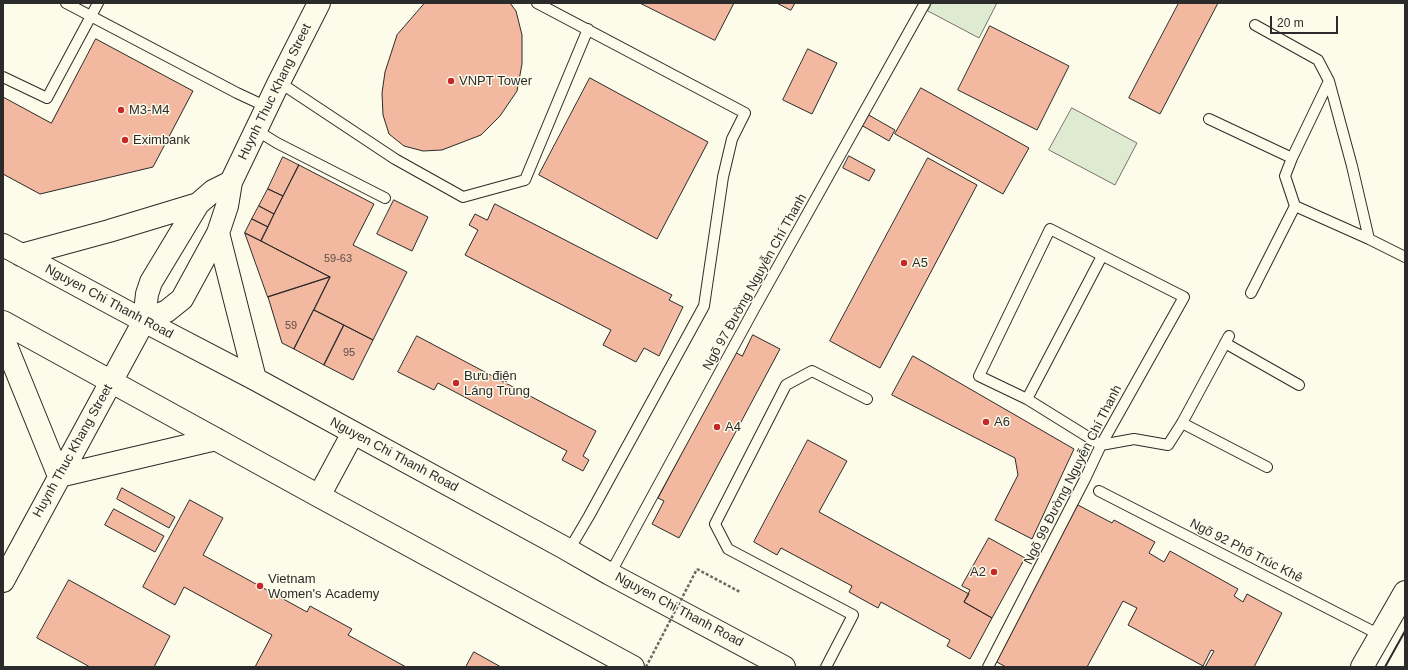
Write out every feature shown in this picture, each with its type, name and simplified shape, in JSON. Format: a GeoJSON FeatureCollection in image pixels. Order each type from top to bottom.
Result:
{"type":"FeatureCollection","features":[{"type":"Feature","properties":{"kind":"main road","name":"Huynh Thuc Khang Street"},"geometry":{"type":"LineString","coordinates":[[144,321],[166,311],[182,299],[218,233],[227,206],[231,182],[278,82],[319,3]]}},
{"type":"Feature","properties":{"kind":"main road","name":"Huynh Thuc Khang Street"},"geometry":{"type":"LineString","coordinates":[[3,581],[144,321],[147,294],[151,282],[198,204],[213,191],[231,182]]}},
{"type":"Feature","properties":{"kind":"main road"},"geometry":{"type":"LineString","coordinates":[[8,250],[109,230],[198,204]]}},
{"type":"Feature","properties":{"kind":"main road"},"geometry":{"type":"LineString","coordinates":[[218,233],[255,379]]}},
{"type":"Feature","properties":{"kind":"main road","name":"Nguyen Chi Thanh Road"},"geometry":{"type":"LineString","coordinates":[[8,250],[255,379],[569,550],[610,574],[784,667]]}},
{"type":"Feature","properties":{"kind":"main road"},"geometry":{"type":"LineString","coordinates":[[3,322],[319,496],[611,662],[633,667]]}},
{"type":"Feature","properties":{"kind":"main road"},"geometry":{"type":"LineString","coordinates":[[3,338],[59,476],[216,439]]}},
{"type":"Feature","properties":{"kind":"main road"},"geometry":{"type":"LineString","coordinates":[[319,496],[353,433]]}},
{"type":"Feature","properties":{"kind":"main road"},"geometry":{"type":"LineString","coordinates":[[1362,667],[1405,592]]}},
{"type":"Feature","properties":{"kind":"lane"},"geometry":{"type":"LineString","coordinates":[[66,3],[237,93],[267,107]]}},
{"type":"Feature","properties":{"kind":"lane"},"geometry":{"type":"LineString","coordinates":[[3,77],[47,98],[98,3]]}},
{"type":"Feature","properties":{"kind":"lane"},"geometry":{"type":"LineString","coordinates":[[537,3],[745,113],[732,139],[723,177],[704,306],[569,550]]}},
{"type":"Feature","properties":{"kind":"lane","name":"Ngõ 97 Đường Nguyễn Chí Thanh"},"geometry":{"type":"LineString","coordinates":[[610,574],[753,311],[925,3]]}},
{"type":"Feature","properties":{"kind":"lane"},"geometry":{"type":"LineString","coordinates":[[1255,25],[1318,60],[1329,81],[1370,239]]}},
{"type":"Feature","properties":{"kind":"lane"},"geometry":{"type":"LineString","coordinates":[[278,82],[395,159],[464,197],[525,180],[588,29]]}},
{"type":"Feature","properties":{"kind":"lane"},"geometry":{"type":"LineString","coordinates":[[1251,293],[1295,206],[1285,176],[1292,158],[1329,81]]}},
{"type":"Feature","properties":{"kind":"lane"},"geometry":{"type":"LineString","coordinates":[[1209,119],[1292,158]]}},
{"type":"Feature","properties":{"kind":"lane"},"geometry":{"type":"LineString","coordinates":[[256,130],[277,143],[385,198]]}},
{"type":"Feature","properties":{"kind":"lane"},"geometry":{"type":"LineString","coordinates":[[1295,206],[1370,239],[1405,257]]}},
{"type":"Feature","properties":{"kind":"lane"},"geometry":{"type":"LineString","coordinates":[[1027,399],[1102,256],[1050,229],[980,376],[1027,399],[1101,445],[1134,439],[1168,445],[1182,423],[1227,339],[1300,385]]}},
{"type":"Feature","properties":{"kind":"lane","name":"Ngõ 99 Đường Nguyễn Chí Thanh"},"geometry":{"type":"LineString","coordinates":[[988,667],[1085,480],[1101,445],[1184,297],[1102,256]]}},
{"type":"Feature","properties":{"kind":"lane"},"geometry":{"type":"LineString","coordinates":[[826,667],[854,615],[728,550],[715,524],[786,385],[812,371],[867,399]]}},
{"type":"Feature","properties":{"kind":"lane"},"geometry":{"type":"LineString","coordinates":[[1182,423],[1267,467]]}},
{"type":"Feature","properties":{"kind":"lane","name":"Ngõ 92 Phố Trúc Khê"},"geometry":{"type":"LineString","coordinates":[[1099,491],[1380,635]]}},
{"type":"Feature","properties":{"kind":"path"},"geometry":{"type":"LineString","coordinates":[[646,667],[697,569],[740,592]]}},
{"type":"Feature","properties":{"kind":"green space"},"geometry":{"type":"Polygon","coordinates":[[[932,3],[997,3],[979,38],[928,11],[932,3]]]}},
{"type":"Feature","properties":{"kind":"green space"},"geometry":{"type":"Polygon","coordinates":[[[1072,108],[1137,143],[1115,185],[1049,150],[1072,108]]]}},
{"type":"Feature","properties":{"kind":"building","name":"VNPT Tower"},"geometry":{"type":"Polygon","coordinates":[[[425,3],[510,3],[516,11],[522,35],[522,64],[517,91],[500,116],[481,135],[442,150],[423,151],[404,146],[389,134],[383,115],[382,93],[385,72],[397,35],[425,3]]]}},
{"type":"Feature","properties":{"kind":"building"},"geometry":{"type":"Polygon","coordinates":[[[640,3],[734,3],[715,40],[640,3]]]}},
{"type":"Feature","properties":{"kind":"building"},"geometry":{"type":"Polygon","coordinates":[[[777,3],[795,3],[791,10],[777,3]]]}},
{"type":"Feature","properties":{"kind":"building"},"geometry":{"type":"Polygon","coordinates":[[[1179,3],[1218,3],[1160,114],[1129,98],[1179,3]]]}},
{"type":"Feature","properties":{"kind":"building"},"geometry":{"type":"Polygon","coordinates":[[[990,26],[1069,66],[1037,130],[958,90],[990,26]]]}},
{"type":"Feature","properties":{"kind":"building","name":"M3-M4"},"geometry":{"type":"Polygon","coordinates":[[[96,39],[193,91],[153,167],[40,194],[3,174],[3,97],[51,123],[96,39]]]}},
{"type":"Feature","properties":{"kind":"building"},"geometry":{"type":"Polygon","coordinates":[[[808,49],[837,63],[812,114],[783,100],[808,49]]]}},
{"type":"Feature","properties":{"kind":"building"},"geometry":{"type":"Polygon","coordinates":[[[590,78],[708,142],[657,239],[539,175],[590,78]]]}},
{"type":"Feature","properties":{"kind":"building"},"geometry":{"type":"Polygon","coordinates":[[[921,88],[1029,148],[1003,194],[895,134],[921,88]]]}},
{"type":"Feature","properties":{"kind":"building"},"geometry":{"type":"Polygon","coordinates":[[[867,114],[895,130],[889,141],[861,125],[867,114]]]}},
{"type":"Feature","properties":{"kind":"building"},"geometry":{"type":"Polygon","coordinates":[[[849,156],[875,170],[869,181],[843,168],[849,156]]]}},
{"type":"Feature","properties":{"kind":"building"},"geometry":{"type":"Polygon","coordinates":[[[283,157],[299,165],[283,196],[268,189],[283,157]]]}},
{"type":"Feature","properties":{"kind":"building","name":"A5"},"geometry":{"type":"Polygon","coordinates":[[[928,158],[977,185],[880,368],[830,341],[928,158]]]}},
{"type":"Feature","properties":{"kind":"building"},"geometry":{"type":"Polygon","coordinates":[[[299,165],[374,204],[353,245],[407,272],[373,340],[314,310],[330,277],[261,241],[299,165]]]}},
{"type":"Feature","properties":{"kind":"building"},"geometry":{"type":"Polygon","coordinates":[[[268,189],[283,196],[274,214],[259,206],[268,189]]]}},
{"type":"Feature","properties":{"kind":"building"},"geometry":{"type":"Polygon","coordinates":[[[394,200],[428,217],[412,251],[377,234],[394,200]]]}},
{"type":"Feature","properties":{"kind":"building"},"geometry":{"type":"Polygon","coordinates":[[[495,204],[672,295],[669,300],[683,307],[659,356],[644,348],[636,362],[603,345],[611,330],[465,255],[478,230],[469,225],[475,214],[487,220],[495,204]]]}},
{"type":"Feature","properties":{"kind":"building"},"geometry":{"type":"Polygon","coordinates":[[[259,206],[274,214],[268,227],[252,219],[259,206]]]}},
{"type":"Feature","properties":{"kind":"building"},"geometry":{"type":"Polygon","coordinates":[[[252,219],[268,227],[261,241],[245,233],[252,219]]]}},
{"type":"Feature","properties":{"kind":"building"},"geometry":{"type":"Polygon","coordinates":[[[245,233],[261,241],[330,277],[268,297],[245,233]]]}},
{"type":"Feature","properties":{"kind":"building"},"geometry":{"type":"Polygon","coordinates":[[[330,277],[294,349],[282,343],[268,297],[330,277]]]}},
{"type":"Feature","properties":{"kind":"building"},"geometry":{"type":"Polygon","coordinates":[[[314,310],[344,325],[324,365],[294,349],[314,310]]]}},
{"type":"Feature","properties":{"kind":"building"},"geometry":{"type":"Polygon","coordinates":[[[344,325],[373,340],[353,380],[324,365],[344,325]]]}},
{"type":"Feature","properties":{"kind":"building","name":"A4"},"geometry":{"type":"Polygon","coordinates":[[[753,335],[780,349],[679,538],[652,524],[664,501],[658,498],[735,352],[742,356],[753,335]]]}},
{"type":"Feature","properties":{"kind":"building"},"geometry":{"type":"Polygon","coordinates":[[[417,336],[596,431],[583,456],[589,460],[583,471],[562,460],[567,451],[438,383],[434,390],[398,372],[417,336]]]}},
{"type":"Feature","properties":{"kind":"building","name":"A6"},"geometry":{"type":"Polygon","coordinates":[[[913,356],[1074,449],[1032,539],[995,520],[1018,475],[1015,458],[892,395],[913,356]]]}},
{"type":"Feature","properties":{"kind":"building"},"geometry":{"type":"Polygon","coordinates":[[[808,440],[847,461],[819,512],[969,594],[964,602],[992,618],[970,659],[947,646],[950,640],[881,602],[878,608],[849,592],[852,586],[781,548],[777,555],[754,542],[808,440]]]}},
{"type":"Feature","properties":{"kind":"building"},"geometry":{"type":"Polygon","coordinates":[[[122,488],[175,517],[169,528],[117,499],[122,488]]]}},
{"type":"Feature","properties":{"kind":"building"},"geometry":{"type":"Polygon","coordinates":[[[190,500],[223,518],[203,555],[307,612],[310,606],[352,629],[348,635],[406,667],[255,667],[272,635],[184,587],[175,605],[143,587],[190,500]]]}},
{"type":"Feature","properties":{"kind":"building"},"geometry":{"type":"Polygon","coordinates":[[[1078,505],[1112,523],[1114,520],[1155,542],[1149,553],[1164,562],[1170,551],[1238,589],[1234,596],[1243,602],[1247,594],[1282,613],[1254,667],[1205,667],[1214,651],[1211,650],[1203,666],[1128,625],[1137,608],[1123,601],[1087,667],[1006,667],[995,661],[1078,505]]]}},
{"type":"Feature","properties":{"kind":"building"},"geometry":{"type":"Polygon","coordinates":[[[114,509],[164,536],[155,552],[105,525],[114,509]]]}},
{"type":"Feature","properties":{"kind":"building","name":"A2"},"geometry":{"type":"Polygon","coordinates":[[[989,538],[1025,558],[992,618],[964,602],[970,590],[962,586],[989,538]]]}},
{"type":"Feature","properties":{"kind":"building"},"geometry":{"type":"Polygon","coordinates":[[[69,580],[170,636],[154,667],[90,667],[37,638],[69,580]]]}},
{"type":"Feature","properties":{"kind":"building"},"geometry":{"type":"Polygon","coordinates":[[[474,652],[501,667],[466,667],[474,652]]]}},
{"type":"Feature","properties":{"kind":"wall"},"geometry":{"type":"LineString","coordinates":[[1385,667],[1405,631]]}},
{"type":"Feature","properties":{"kind":"place","name":"VNPT Tower"},"geometry":{"type":"Point","coordinates":[451,81]}},
{"type":"Feature","properties":{"kind":"place","name":"M3-M4"},"geometry":{"type":"Point","coordinates":[121,110]}},
{"type":"Feature","properties":{"kind":"place","name":"Eximbank"},"geometry":{"type":"Point","coordinates":[125,140]}},
{"type":"Feature","properties":{"kind":"place","name":"A5"},"geometry":{"type":"Point","coordinates":[904,263]}},
{"type":"Feature","properties":{"kind":"place","name":"Bưu điện Láng Trung"},"geometry":{"type":"Point","coordinates":[456,383]}},
{"type":"Feature","properties":{"kind":"place","name":"A6"},"geometry":{"type":"Point","coordinates":[986,422]}},
{"type":"Feature","properties":{"kind":"place","name":"A4"},"geometry":{"type":"Point","coordinates":[717,427]}},
{"type":"Feature","properties":{"kind":"place","name":"A2"},"geometry":{"type":"Point","coordinates":[994,572]}},
{"type":"Feature","properties":{"kind":"place","name":"Vietnam Women's Academy"},"geometry":{"type":"Point","coordinates":[260,586]}}]}
